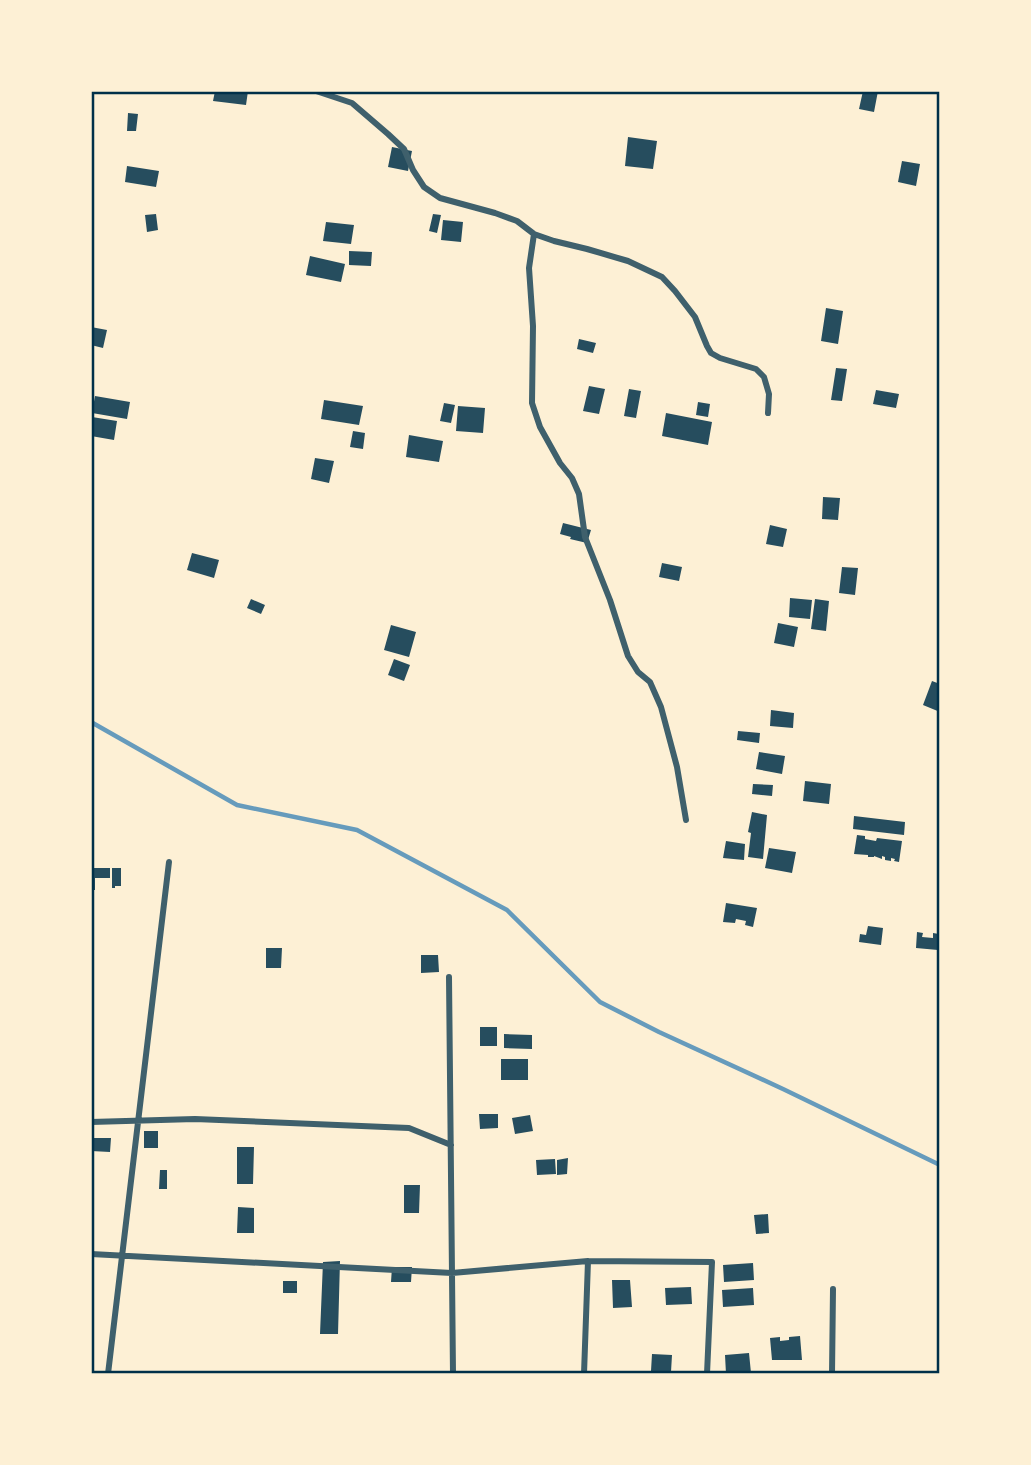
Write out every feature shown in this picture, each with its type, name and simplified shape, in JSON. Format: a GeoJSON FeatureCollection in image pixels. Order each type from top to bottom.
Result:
{"type":"FeatureCollection","features":[{"type":"Feature","properties":{"kind":"street"},"geometry":{"type":"LineString","coordinates":[[317,91],[352,103],[388,134],[404,149],[413,170],[425,187],[440,198],[495,213],[517,221],[534,234],[628,261],[662,277],[695,317],[711,352],[720,358],[756,369],[764,377],[769,394],[768,413]]}},
{"type":"Feature","properties":{"kind":"street"},"geometry":{"type":"LineString","coordinates":[[534,234],[528,268],[533,326],[532,403],[540,427],[579,494],[585,537],[610,600],[628,656],[638,672],[650,682],[661,707],[677,767],[686,820]]}},
{"type":"Feature","properties":{"kind":"street"},"geometry":{"type":"LineString","coordinates":[[108,1374],[169,862]]}},
{"type":"Feature","properties":{"kind":"street"},"geometry":{"type":"LineString","coordinates":[[449,977],[453,1374]]}},
{"type":"Feature","properties":{"kind":"street"},"geometry":{"type":"LineString","coordinates":[[91,1122],[195,1119],[410,1128],[451,1145]]}},
{"type":"Feature","properties":{"kind":"street"},"geometry":{"type":"LineString","coordinates":[[91,1254],[452,1273],[588,1261],[712,1262],[707,1374]]}},
{"type":"Feature","properties":{"kind":"street"},"geometry":{"type":"LineString","coordinates":[[584,1374],[588,1261]]}},
{"type":"Feature","properties":{"kind":"street"},"geometry":{"type":"LineString","coordinates":[[832,1374],[833,1289]]}},
{"type":"Feature","properties":{"kind":"building"},"geometry":{"type":"Polygon","coordinates":[[[215,91],[248,91],[246,105],[213,101],[215,91]]]}},
{"type":"Feature","properties":{"kind":"building"},"geometry":{"type":"Polygon","coordinates":[[[863,91],[878,91],[874,112],[859,109],[863,91]]]}},
{"type":"Feature","properties":{"kind":"building"},"geometry":{"type":"Polygon","coordinates":[[[128,113],[138,114],[136,131],[127,131],[128,113]]]}},
{"type":"Feature","properties":{"kind":"building"},"geometry":{"type":"Polygon","coordinates":[[[628,137],[657,141],[653,169],[625,166],[628,137]]]}},
{"type":"Feature","properties":{"kind":"building"},"geometry":{"type":"Polygon","coordinates":[[[392,147],[412,151],[408,171],[388,167],[392,147]]]}},
{"type":"Feature","properties":{"kind":"building"},"geometry":{"type":"Polygon","coordinates":[[[902,161],[920,164],[916,186],[898,182],[902,161]]]}},
{"type":"Feature","properties":{"kind":"building"},"geometry":{"type":"Polygon","coordinates":[[[127,166],[159,171],[156,187],[125,182],[127,166]]]}},
{"type":"Feature","properties":{"kind":"building"},"geometry":{"type":"Polygon","coordinates":[[[156,214],[158,230],[147,232],[145,215],[156,214]]]}},
{"type":"Feature","properties":{"kind":"building"},"geometry":{"type":"Polygon","coordinates":[[[433,214],[441,215],[437,233],[429,231],[433,214]]]}},
{"type":"Feature","properties":{"kind":"building"},"geometry":{"type":"Polygon","coordinates":[[[443,220],[463,222],[461,242],[441,240],[443,220]]]}},
{"type":"Feature","properties":{"kind":"building"},"geometry":{"type":"Polygon","coordinates":[[[326,222],[354,225],[351,244],[323,241],[326,222]]]}},
{"type":"Feature","properties":{"kind":"building"},"geometry":{"type":"Polygon","coordinates":[[[349,251],[372,252],[371,266],[349,265],[349,251]]]}},
{"type":"Feature","properties":{"kind":"building"},"geometry":{"type":"Polygon","coordinates":[[[310,256],[345,264],[341,282],[306,275],[310,256]]]}},
{"type":"Feature","properties":{"kind":"building"},"geometry":{"type":"Polygon","coordinates":[[[826,308],[843,311],[838,344],[821,341],[826,308]]]}},
{"type":"Feature","properties":{"kind":"building"},"geometry":{"type":"Polygon","coordinates":[[[91,327],[107,330],[103,348],[91,345],[91,327]]]}},
{"type":"Feature","properties":{"kind":"building"},"geometry":{"type":"Polygon","coordinates":[[[579,339],[596,343],[593,353],[577,349],[579,339]]]}},
{"type":"Feature","properties":{"kind":"building"},"geometry":{"type":"Polygon","coordinates":[[[836,368],[847,369],[842,401],[831,400],[836,368]]]}},
{"type":"Feature","properties":{"kind":"building"},"geometry":{"type":"Polygon","coordinates":[[[589,386],[605,389],[599,414],[583,411],[589,386]]]}},
{"type":"Feature","properties":{"kind":"building"},"geometry":{"type":"Polygon","coordinates":[[[629,389],[641,391],[636,418],[624,416],[629,389]]]}},
{"type":"Feature","properties":{"kind":"building"},"geometry":{"type":"Polygon","coordinates":[[[876,390],[899,394],[896,408],[873,404],[876,390]]]}},
{"type":"Feature","properties":{"kind":"building"},"geometry":{"type":"Polygon","coordinates":[[[95,396],[130,402],[127,419],[92,413],[95,396]]]}},
{"type":"Feature","properties":{"kind":"building"},"geometry":{"type":"Polygon","coordinates":[[[324,400],[363,406],[359,425],[321,419],[324,400]]]}},
{"type":"Feature","properties":{"kind":"building"},"geometry":{"type":"Polygon","coordinates":[[[698,402],[710,404],[708,417],[696,415],[698,402]]]}},
{"type":"Feature","properties":{"kind":"building"},"geometry":{"type":"Polygon","coordinates":[[[444,403],[455,405],[451,423],[440,421],[444,403]]]}},
{"type":"Feature","properties":{"kind":"building"},"geometry":{"type":"Polygon","coordinates":[[[458,406],[485,408],[483,433],[456,431],[458,406]]]}},
{"type":"Feature","properties":{"kind":"building"},"geometry":{"type":"Polygon","coordinates":[[[666,413],[712,422],[708,445],[662,436],[666,413]]]}},
{"type":"Feature","properties":{"kind":"building"},"geometry":{"type":"Polygon","coordinates":[[[92,417],[117,421],[114,440],[91,436],[92,417]]]}},
{"type":"Feature","properties":{"kind":"building"},"geometry":{"type":"Polygon","coordinates":[[[353,431],[365,433],[363,449],[350,447],[353,431]]]}},
{"type":"Feature","properties":{"kind":"building"},"geometry":{"type":"Polygon","coordinates":[[[409,435],[443,441],[439,462],[406,457],[409,435]]]}},
{"type":"Feature","properties":{"kind":"building"},"geometry":{"type":"Polygon","coordinates":[[[315,458],[334,461],[329,483],[311,479],[315,458]]]}},
{"type":"Feature","properties":{"kind":"building"},"geometry":{"type":"Polygon","coordinates":[[[823,497],[840,498],[838,520],[822,519],[823,497]]]}},
{"type":"Feature","properties":{"kind":"building"},"geometry":{"type":"Polygon","coordinates":[[[563,523],[591,530],[587,543],[560,534],[563,523]]]}},
{"type":"Feature","properties":{"kind":"building"},"geometry":{"type":"Polygon","coordinates":[[[770,525],[787,529],[783,547],[766,544],[770,525]]]}},
{"type":"Feature","properties":{"kind":"building"},"geometry":{"type":"Polygon","coordinates":[[[192,553],[219,560],[214,578],[187,570],[192,553]]]}},
{"type":"Feature","properties":{"kind":"building"},"geometry":{"type":"Polygon","coordinates":[[[662,563],[682,567],[679,581],[659,577],[662,563]]]}},
{"type":"Feature","properties":{"kind":"building"},"geometry":{"type":"Polygon","coordinates":[[[842,567],[858,568],[855,595],[839,593],[842,567]]]}},
{"type":"Feature","properties":{"kind":"building"},"geometry":{"type":"Polygon","coordinates":[[[790,598],[812,600],[810,619],[789,617],[790,598]]]}},
{"type":"Feature","properties":{"kind":"building"},"geometry":{"type":"Polygon","coordinates":[[[251,599],[265,605],[261,614],[247,608],[251,599]]]}},
{"type":"Feature","properties":{"kind":"building"},"geometry":{"type":"Polygon","coordinates":[[[815,599],[829,601],[826,631],[811,629],[815,599]]]}},
{"type":"Feature","properties":{"kind":"building"},"geometry":{"type":"Polygon","coordinates":[[[778,623],[798,627],[794,647],[774,643],[778,623]]]}},
{"type":"Feature","properties":{"kind":"building"},"geometry":{"type":"Polygon","coordinates":[[[391,625],[416,632],[409,657],[384,650],[391,625]]]}},
{"type":"Feature","properties":{"kind":"building"},"geometry":{"type":"Polygon","coordinates":[[[394,659],[410,665],[404,681],[388,675],[394,659]]]}},
{"type":"Feature","properties":{"kind":"building"},"geometry":{"type":"Polygon","coordinates":[[[932,681],[940,684],[940,712],[923,705],[932,681]]]}},
{"type":"Feature","properties":{"kind":"building"},"geometry":{"type":"Polygon","coordinates":[[[771,710],[794,713],[793,728],[770,726],[771,710]]]}},
{"type":"Feature","properties":{"kind":"building"},"geometry":{"type":"Polygon","coordinates":[[[738,731],[760,733],[759,743],[737,740],[738,731]]]}},
{"type":"Feature","properties":{"kind":"building"},"geometry":{"type":"Polygon","coordinates":[[[759,752],[785,756],[782,774],[756,769],[759,752]]]}},
{"type":"Feature","properties":{"kind":"building"},"geometry":{"type":"Polygon","coordinates":[[[805,781],[831,784],[829,804],[803,801],[805,781]]]}},
{"type":"Feature","properties":{"kind":"building"},"geometry":{"type":"Polygon","coordinates":[[[753,784],[773,785],[772,796],[752,794],[753,784]]]}},
{"type":"Feature","properties":{"kind":"building"},"geometry":{"type":"Polygon","coordinates":[[[752,812],[767,815],[763,859],[748,857],[751,833],[748,832],[752,812]]]}},
{"type":"Feature","properties":{"kind":"building"},"geometry":{"type":"Polygon","coordinates":[[[854,816],[905,822],[904,835],[853,829],[854,816]]]}},
{"type":"Feature","properties":{"kind":"building"},"geometry":{"type":"Polygon","coordinates":[[[857,835],[876,841],[877,838],[902,841],[899,862],[891,858],[891,861],[885,860],[882,856],[882,859],[854,854],[857,835]]]}},
{"type":"Feature","properties":{"kind":"building"},"geometry":{"type":"Polygon","coordinates":[[[726,841],[745,844],[744,860],[723,858],[726,841]]]}},
{"type":"Feature","properties":{"kind":"building"},"geometry":{"type":"Polygon","coordinates":[[[769,848],[796,852],[792,873],[765,868],[769,848]]]}},
{"type":"Feature","properties":{"kind":"building"},"geometry":{"type":"Polygon","coordinates":[[[91,868],[110,868],[110,878],[95,878],[95,890],[91,890],[91,868]]]}},
{"type":"Feature","properties":{"kind":"building"},"geometry":{"type":"Polygon","coordinates":[[[112,868],[121,868],[121,886],[115,888],[112,888],[112,868]]]}},
{"type":"Feature","properties":{"kind":"building"},"geometry":{"type":"Polygon","coordinates":[[[726,903],[757,908],[753,927],[745,925],[746,921],[736,919],[735,923],[723,922],[726,903]]]}},
{"type":"Feature","properties":{"kind":"building"},"geometry":{"type":"Polygon","coordinates":[[[868,926],[883,928],[881,945],[859,942],[860,934],[866,935],[868,926]]]}},
{"type":"Feature","properties":{"kind":"building"},"geometry":{"type":"Polygon","coordinates":[[[917,932],[923,933],[922,937],[933,938],[933,933],[939,934],[938,950],[916,948],[917,932]]]}},
{"type":"Feature","properties":{"kind":"building"},"geometry":{"type":"Polygon","coordinates":[[[266,948],[282,948],[281,968],[266,968],[266,948]]]}},
{"type":"Feature","properties":{"kind":"building"},"geometry":{"type":"Polygon","coordinates":[[[421,955],[438,955],[439,972],[421,973],[421,955]]]}},
{"type":"Feature","properties":{"kind":"building"},"geometry":{"type":"Polygon","coordinates":[[[480,1027],[497,1027],[497,1046],[480,1046],[480,1027]]]}},
{"type":"Feature","properties":{"kind":"building"},"geometry":{"type":"Polygon","coordinates":[[[504,1034],[532,1035],[532,1049],[504,1048],[504,1034]]]}},
{"type":"Feature","properties":{"kind":"building"},"geometry":{"type":"Polygon","coordinates":[[[501,1059],[528,1059],[528,1080],[501,1080],[501,1059]]]}},
{"type":"Feature","properties":{"kind":"building"},"geometry":{"type":"Polygon","coordinates":[[[479,1114],[498,1114],[498,1128],[480,1129],[479,1114]]]}},
{"type":"Feature","properties":{"kind":"building"},"geometry":{"type":"Polygon","coordinates":[[[530,1115],[533,1131],[515,1134],[512,1118],[530,1115]]]}},
{"type":"Feature","properties":{"kind":"building"},"geometry":{"type":"Polygon","coordinates":[[[144,1131],[158,1131],[158,1148],[144,1148],[144,1131]]]}},
{"type":"Feature","properties":{"kind":"building"},"geometry":{"type":"Polygon","coordinates":[[[91,1138],[111,1138],[110,1152],[91,1151],[91,1138]]]}},
{"type":"Feature","properties":{"kind":"building"},"geometry":{"type":"Polygon","coordinates":[[[237,1147],[254,1147],[253,1184],[237,1184],[237,1147]]]}},
{"type":"Feature","properties":{"kind":"building"},"geometry":{"type":"Polygon","coordinates":[[[568,1158],[567,1174],[557,1175],[557,1160],[568,1158]]]}},
{"type":"Feature","properties":{"kind":"building"},"geometry":{"type":"Polygon","coordinates":[[[555,1159],[556,1174],[537,1175],[536,1160],[555,1159]]]}},
{"type":"Feature","properties":{"kind":"building"},"geometry":{"type":"Polygon","coordinates":[[[160,1170],[167,1170],[167,1189],[159,1189],[160,1170]]]}},
{"type":"Feature","properties":{"kind":"building"},"geometry":{"type":"Polygon","coordinates":[[[404,1185],[420,1185],[419,1213],[404,1213],[404,1185]]]}},
{"type":"Feature","properties":{"kind":"building"},"geometry":{"type":"Polygon","coordinates":[[[238,1207],[254,1208],[254,1233],[237,1233],[238,1207]]]}},
{"type":"Feature","properties":{"kind":"building"},"geometry":{"type":"Polygon","coordinates":[[[768,1214],[769,1233],[756,1234],[754,1215],[768,1214]]]}},
{"type":"Feature","properties":{"kind":"building"},"geometry":{"type":"Polygon","coordinates":[[[340,1261],[338,1334],[320,1334],[323,1262],[340,1261]]]}},
{"type":"Feature","properties":{"kind":"building"},"geometry":{"type":"Polygon","coordinates":[[[753,1263],[754,1280],[724,1282],[723,1265],[753,1263]]]}},
{"type":"Feature","properties":{"kind":"building"},"geometry":{"type":"Polygon","coordinates":[[[392,1267],[412,1267],[411,1282],[391,1282],[392,1267]]]}},
{"type":"Feature","properties":{"kind":"building"},"geometry":{"type":"Polygon","coordinates":[[[612,1280],[630,1280],[632,1307],[613,1308],[612,1280]]]}},
{"type":"Feature","properties":{"kind":"building"},"geometry":{"type":"Polygon","coordinates":[[[283,1281],[297,1281],[297,1293],[283,1293],[283,1281]]]}},
{"type":"Feature","properties":{"kind":"building"},"geometry":{"type":"Polygon","coordinates":[[[691,1287],[692,1304],[666,1305],[665,1288],[691,1287]]]}},
{"type":"Feature","properties":{"kind":"building"},"geometry":{"type":"Polygon","coordinates":[[[753,1288],[754,1305],[723,1307],[722,1290],[753,1288]]]}},
{"type":"Feature","properties":{"kind":"building"},"geometry":{"type":"Polygon","coordinates":[[[800,1336],[802,1360],[772,1360],[770,1338],[780,1337],[780,1341],[800,1336]]]}},
{"type":"Feature","properties":{"kind":"building"},"geometry":{"type":"Polygon","coordinates":[[[749,1353],[751,1373],[726,1374],[725,1355],[749,1353]]]}},
{"type":"Feature","properties":{"kind":"building"},"geometry":{"type":"Polygon","coordinates":[[[652,1354],[672,1355],[671,1372],[661,1371],[658,1374],[658,1371],[651,1371],[652,1354]]]}},
{"type":"Feature","properties":{"kind":"waterway"},"geometry":{"type":"LineString","coordinates":[[91,722],[237,805],[357,830],[507,910],[600,1002],[940,1165]]}}]}
